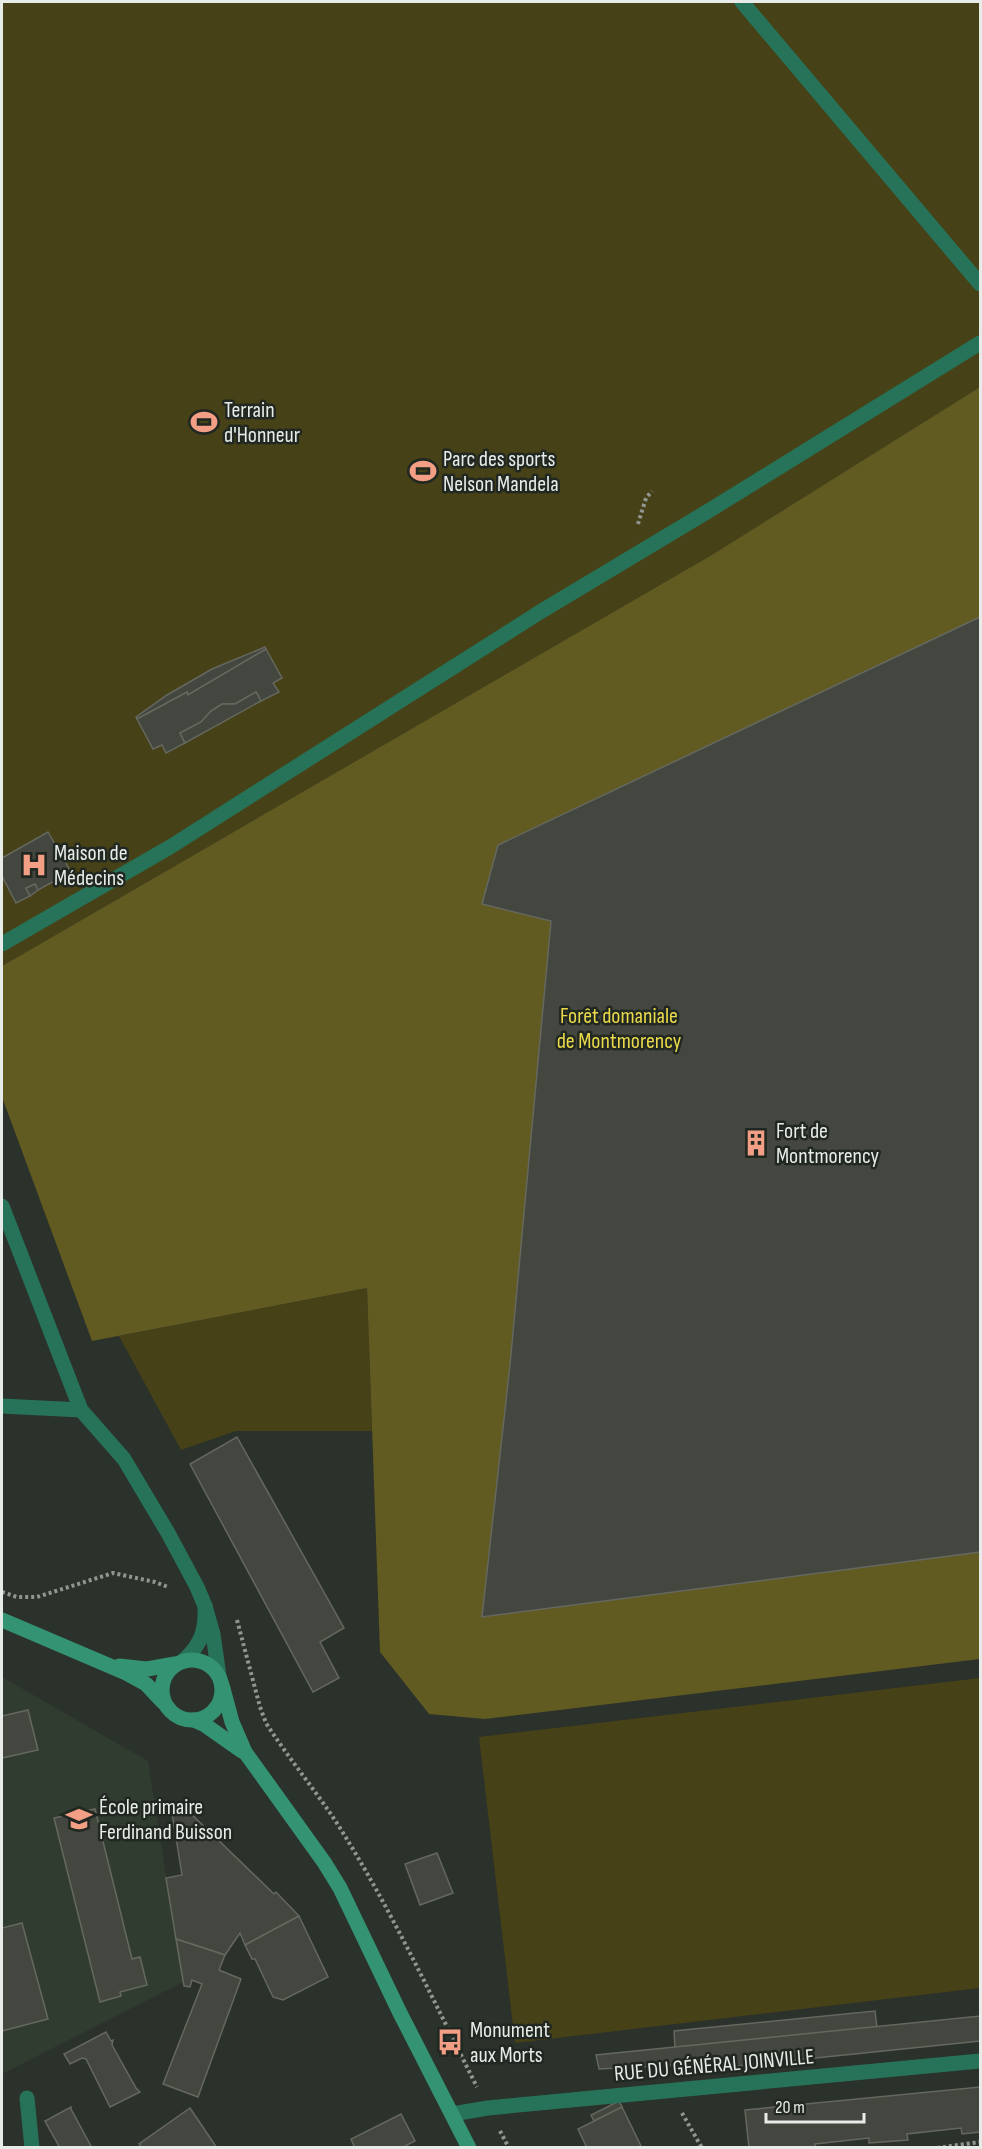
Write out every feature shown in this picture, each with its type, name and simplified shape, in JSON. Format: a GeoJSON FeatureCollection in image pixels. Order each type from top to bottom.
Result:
{"type":"FeatureCollection","features":[{"type":"Feature","properties":{"kind":"main road"},"geometry":{"type":"LineString","coordinates":[[2,1620],[124,1672],[146,1684],[174,1715],[184,1720],[204,1718],[212,1713],[222,1695],[220,1681]]}},
{"type":"Feature","properties":{"kind":"main road"},"geometry":{"type":"LineString","coordinates":[[99,1661],[147,1669],[180,1662],[205,1662],[213,1668],[220,1681],[244,1752],[324,1862],[340,1888],[469,2148]]}},
{"type":"Feature","properties":{"kind":"main road"},"geometry":{"type":"LineString","coordinates":[[165,1704],[161,1690],[163,1680],[168,1671],[180,1662]]}},
{"type":"Feature","properties":{"kind":"main road"},"geometry":{"type":"LineString","coordinates":[[194,1720],[244,1752]]}},
{"type":"Feature","properties":{"kind":"street"},"geometry":{"type":"LineString","coordinates":[[742,2],[981,284]]}},
{"type":"Feature","properties":{"kind":"street"},"geometry":{"type":"LineString","coordinates":[[2,944],[170,847],[540,612],[981,343]]}},
{"type":"Feature","properties":{"kind":"street"},"geometry":{"type":"LineString","coordinates":[[3,1215],[81,1410],[124,1459],[197,1587],[213,1634],[220,1681]]}},
{"type":"Feature","properties":{"kind":"street"},"geometry":{"type":"LineString","coordinates":[[2,1406],[81,1410]]}},
{"type":"Feature","properties":{"kind":"street"},"geometry":{"type":"LineString","coordinates":[[180,1662],[200,1643],[204,1632],[205,1605]]}},
{"type":"Feature","properties":{"kind":"street","name":"RUE DU GÉNÉRAL JOINVILLE"},"geometry":{"type":"LineString","coordinates":[[452,2114],[488,2108],[981,2061]]}},
{"type":"Feature","properties":{"kind":"street"},"geometry":{"type":"LineString","coordinates":[[27,2098],[33,2148]]}},
{"type":"Feature","properties":{"kind":"path"},"geometry":{"type":"LineString","coordinates":[[670,2091],[702,2148]]}},
{"type":"Feature","properties":{"kind":"path"},"geometry":{"type":"LineString","coordinates":[[937,2148],[975,2145],[981,2142]]}},
{"type":"Feature","properties":{"kind":"shaded area","name":"Parc des sports Nelson Mandela"},"geometry":{"type":"Polygon","coordinates":[[[2,2],[980,2],[980,387],[710,556],[2,966],[2,2]]]}},
{"type":"Feature","properties":{"kind":"shaded area"},"geometry":{"type":"Polygon","coordinates":[[[367,1288],[372,1431],[236,1431],[181,1450],[119,1336],[367,1288]]]}},
{"type":"Feature","properties":{"kind":"shaded area","name":"École primaire Ferdinand Buisson"},"geometry":{"type":"Polygon","coordinates":[[[2,1677],[148,1761],[183,1982],[2,2074],[2,1677]]]}},
{"type":"Feature","properties":{"kind":"shaded area"},"geometry":{"type":"Polygon","coordinates":[[[980,1678],[980,1988],[515,2043],[479,1737],[980,1678]]]}},
{"type":"Feature","properties":{"kind":"green space","name":"Forêt domaniale de Montmorency"},"geometry":{"type":"Polygon","coordinates":[[[980,387],[980,1659],[485,1719],[429,1714],[380,1652],[367,1288],[92,1341],[2,1097],[2,966],[710,556],[980,387]]]}},
{"type":"Feature","properties":{"kind":"building","name":"Fort de Montmorency"},"geometry":{"type":"Polygon","coordinates":[[[980,617],[980,1552],[482,1617],[510,1365],[551,921],[482,904],[498,845],[980,617]]]}},
{"type":"Feature","properties":{"kind":"building"},"geometry":{"type":"Polygon","coordinates":[[[265,647],[266,649],[188,695],[187,692],[137,719],[136,717],[167,695],[212,669],[265,647]]]}},
{"type":"Feature","properties":{"kind":"building"},"geometry":{"type":"Polygon","coordinates":[[[266,649],[282,678],[273,683],[279,692],[261,701],[256,692],[235,704],[222,704],[211,711],[201,722],[180,733],[185,743],[166,753],[162,745],[153,749],[137,719],[187,692],[188,695],[266,649]]]}},
{"type":"Feature","properties":{"kind":"building"},"geometry":{"type":"Polygon","coordinates":[[[256,692],[261,701],[185,743],[180,733],[201,722],[211,711],[222,704],[235,704],[256,692]]]}},
{"type":"Feature","properties":{"kind":"building","name":"Maison de Médecins"},"geometry":{"type":"Polygon","coordinates":[[[48,832],[71,872],[38,890],[35,884],[26,888],[30,896],[16,903],[2,876],[2,858],[48,832]]]}},
{"type":"Feature","properties":{"kind":"building"},"geometry":{"type":"Polygon","coordinates":[[[35,884],[38,890],[30,896],[26,888],[35,884]]]}},
{"type":"Feature","properties":{"kind":"building"},"geometry":{"type":"Polygon","coordinates":[[[237,1437],[344,1628],[320,1642],[339,1678],[313,1692],[190,1464],[237,1437]]]}},
{"type":"Feature","properties":{"kind":"building"},"geometry":{"type":"Polygon","coordinates":[[[28,1710],[38,1750],[2,1758],[2,1716],[28,1710]]]}},
{"type":"Feature","properties":{"kind":"building"},"geometry":{"type":"Polygon","coordinates":[[[183,1806],[299,1916],[245,1945],[240,1933],[225,1955],[176,1939],[166,1878],[182,1875],[172,1813],[183,1806]]]}},
{"type":"Feature","properties":{"kind":"building"},"geometry":{"type":"Polygon","coordinates":[[[95,1809],[132,1959],[140,1957],[147,1985],[120,1992],[121,1996],[100,2002],[54,1818],[95,1809]]]}},
{"type":"Feature","properties":{"kind":"building"},"geometry":{"type":"Polygon","coordinates":[[[437,1853],[453,1893],[420,1905],[405,1864],[437,1853]]]}},
{"type":"Feature","properties":{"kind":"building"},"geometry":{"type":"Polygon","coordinates":[[[299,1916],[328,1977],[283,2000],[273,1997],[255,1959],[252,1959],[245,1945],[299,1916]]]}},
{"type":"Feature","properties":{"kind":"building"},"geometry":{"type":"Polygon","coordinates":[[[22,1923],[48,2019],[2,2031],[2,1928],[22,1923]]]}},
{"type":"Feature","properties":{"kind":"building"},"geometry":{"type":"Polygon","coordinates":[[[176,1939],[225,1955],[219,1970],[241,1979],[198,2097],[163,2084],[202,1984],[192,1980],[190,1987],[184,1986],[176,1939]]]}},
{"type":"Feature","properties":{"kind":"building"},"geometry":{"type":"Polygon","coordinates":[[[875,2011],[877,2027],[675,2048],[674,2031],[875,2011]]]}},
{"type":"Feature","properties":{"kind":"building"},"geometry":{"type":"Polygon","coordinates":[[[980,2016],[980,2041],[680,2072],[678,2065],[599,2069],[596,2055],[980,2016]]]}},
{"type":"Feature","properties":{"kind":"building"},"geometry":{"type":"Polygon","coordinates":[[[106,2032],[111,2041],[113,2040],[112,2045],[140,2092],[110,2107],[86,2059],[82,2058],[70,2064],[64,2054],[106,2032]]]}},
{"type":"Feature","properties":{"kind":"building"},"geometry":{"type":"Polygon","coordinates":[[[980,2087],[980,2132],[962,2134],[961,2128],[907,2134],[908,2140],[869,2143],[869,2138],[815,2144],[815,2148],[749,2148],[745,2110],[980,2087]]]}},
{"type":"Feature","properties":{"kind":"building"},"geometry":{"type":"Polygon","coordinates":[[[619,2101],[622,2107],[594,2121],[591,2115],[619,2101]]]}},
{"type":"Feature","properties":{"kind":"building"},"geometry":{"type":"Polygon","coordinates":[[[71,2107],[92,2148],[60,2148],[45,2121],[71,2107]]]}},
{"type":"Feature","properties":{"kind":"building"},"geometry":{"type":"Polygon","coordinates":[[[622,2107],[642,2148],[587,2148],[578,2129],[622,2107]]]}},
{"type":"Feature","properties":{"kind":"building"},"geometry":{"type":"Polygon","coordinates":[[[190,2108],[217,2148],[142,2148],[139,2144],[190,2108]]]}},
{"type":"Feature","properties":{"kind":"building"},"geometry":{"type":"Polygon","coordinates":[[[401,2114],[415,2141],[401,2148],[355,2148],[351,2139],[401,2114]]]}},
{"type":"Feature","properties":{"kind":"place","name":"Terrain d'Honneur"},"geometry":{"type":"Point","coordinates":[204,422]}},
{"type":"Feature","properties":{"kind":"place","name":"Parc des sports Nelson Mandela"},"geometry":{"type":"Point","coordinates":[423,471]}},
{"type":"Feature","properties":{"kind":"place","name":"Maison de Médecins"},"geometry":{"type":"Point","coordinates":[34,865]}},
{"type":"Feature","properties":{"kind":"place","name":"Fort de Montmorency"},"geometry":{"type":"Point","coordinates":[756,1143]}},
{"type":"Feature","properties":{"kind":"place","name":"École primaire Ferdinand Buisson"},"geometry":{"type":"Point","coordinates":[79,1819]}},
{"type":"Feature","properties":{"kind":"place","name":"Monument aux Morts"},"geometry":{"type":"Point","coordinates":[450,2042]}}]}
